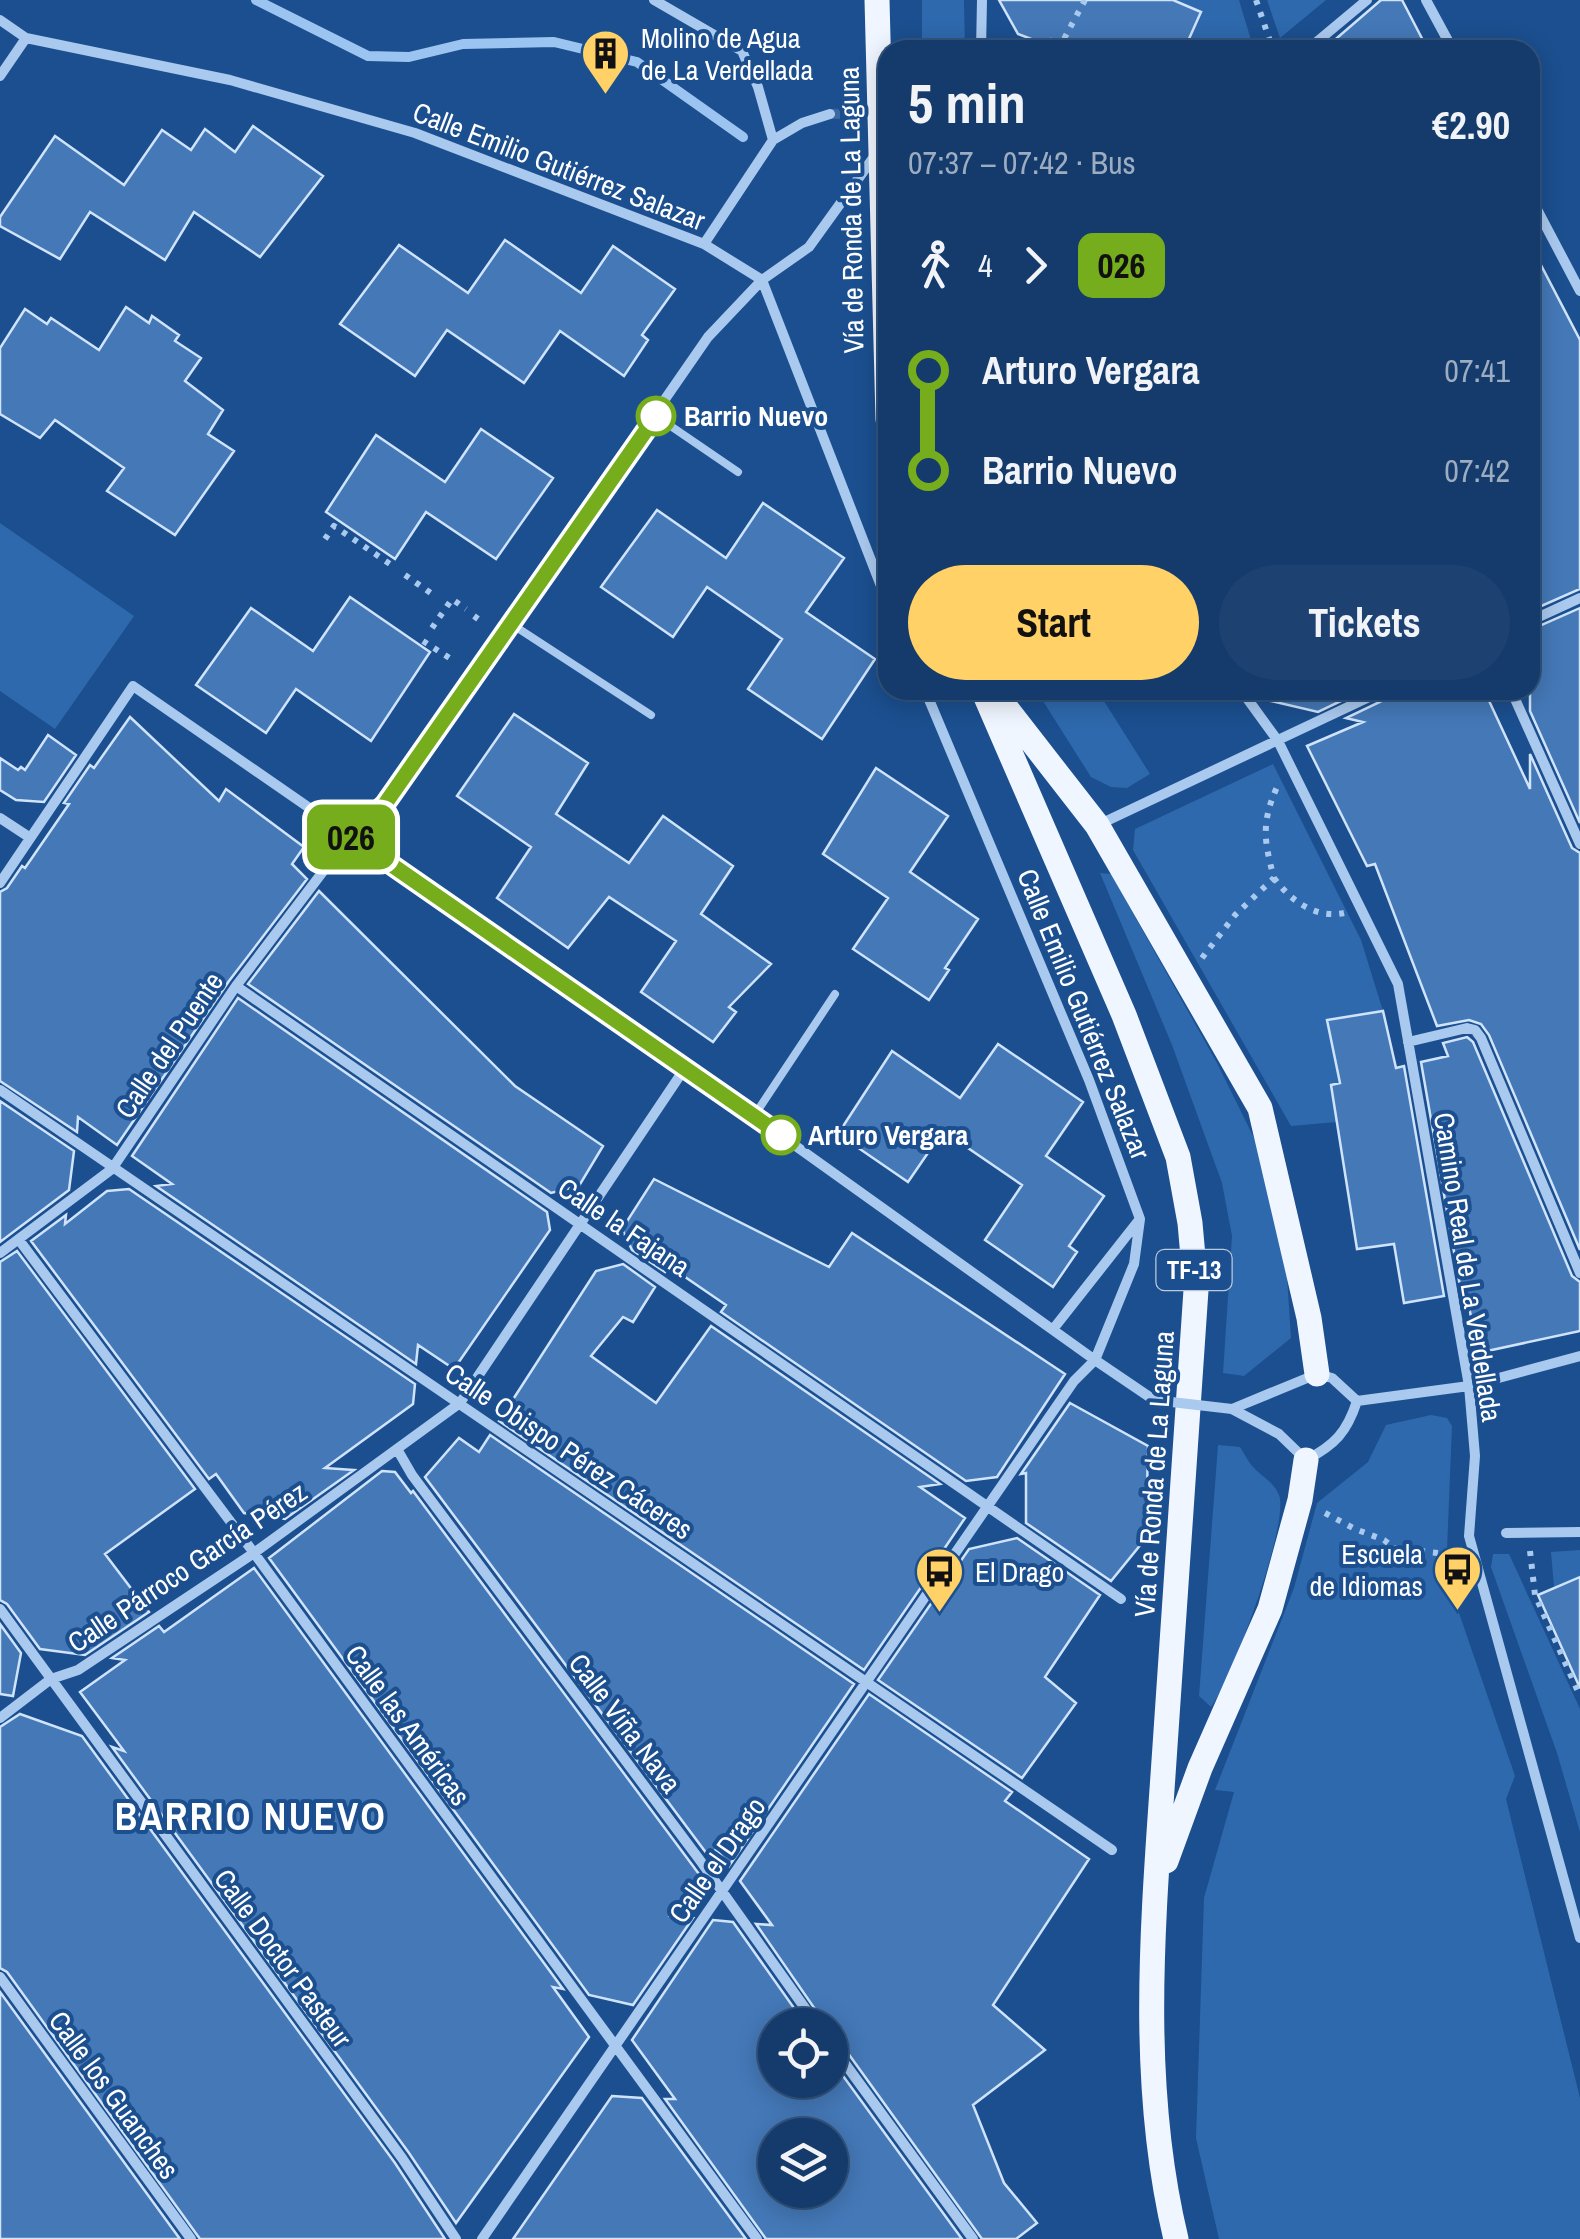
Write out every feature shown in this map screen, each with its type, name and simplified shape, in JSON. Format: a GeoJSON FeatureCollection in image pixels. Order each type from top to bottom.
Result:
{"type":"FeatureCollection","features":[{"type":"Feature","properties":{"kind":"main road","name":"Vía de Ronda de La Laguna"},"geometry":{"type":"LineString","coordinates":[[877,0],[878,50]]}},
{"type":"Feature","properties":{"kind":"main road","name":"Vía de Ronda de La Laguna"},"geometry":{"type":"LineString","coordinates":[[987,700],[1124,1016],[1178,1157],[1190,1223],[1196,1290],[1155,1890],[1150,2044],[1164,2188],[1176,2239]]}},
{"type":"Feature","properties":{"kind":"main road"},"geometry":{"type":"LineString","coordinates":[[1000,700],[1097,825],[1260,1108],[1309,1318],[1317,1374]]}},
{"type":"Feature","properties":{"kind":"main road"},"geometry":{"type":"LineString","coordinates":[[1155,1890],[1200,1768],[1270,1610],[1300,1500],[1306,1460]]}},
{"type":"Feature","properties":{"kind":"street"},"geometry":{"type":"LineString","coordinates":[[654,0],[742,51],[758,86],[773,140]]}},
{"type":"Feature","properties":{"kind":"street"},"geometry":{"type":"LineString","coordinates":[[982,0],[984,40]]}},
{"type":"Feature","properties":{"kind":"street"},"geometry":{"type":"LineString","coordinates":[[1319,40],[1367,0]]}},
{"type":"Feature","properties":{"kind":"street"},"geometry":{"type":"LineString","coordinates":[[1426,0],[1448,40]]}},
{"type":"Feature","properties":{"kind":"street","name":"Calle Emilio Gutiérrez Salazar"},"geometry":{"type":"LineString","coordinates":[[0,20],[26,38],[230,80],[415,133],[704,244],[762,280]]}},
{"type":"Feature","properties":{"kind":"street"},"geometry":{"type":"LineString","coordinates":[[0,76],[26,38]]}},
{"type":"Feature","properties":{"kind":"street"},"geometry":{"type":"LineString","coordinates":[[704,244],[773,140],[802,122],[830,114]]}},
{"type":"Feature","properties":{"kind":"street","name":"Calle del Puente"},"geometry":{"type":"LineString","coordinates":[[0,1253],[112,1169],[236,986],[350,836],[385,804],[708,337],[762,280],[808,247],[878,153]]}},
{"type":"Feature","properties":{"kind":"street"},"geometry":{"type":"LineString","coordinates":[[1540,215],[1580,291]]}},
{"type":"Feature","properties":{"kind":"street"},"geometry":{"type":"LineString","coordinates":[[762,280],[878,579]]}},
{"type":"Feature","properties":{"kind":"street"},"geometry":{"type":"LineString","coordinates":[[1540,616],[1580,598]]}},
{"type":"Feature","properties":{"kind":"street"},"geometry":{"type":"LineString","coordinates":[[0,884],[133,686],[754,1116],[1154,1400],[1232,1410],[1278,1434],[1306,1460],[1331,1447],[1349,1428],[1357,1401]]}},
{"type":"Feature","properties":{"kind":"street","name":"Calle Emilio Gutiérrez Salazar"},"geometry":{"type":"LineString","coordinates":[[929,700],[1081,1062],[1140,1219],[1134,1264],[1096,1360],[1074,1382],[988,1506]]}},
{"type":"Feature","properties":{"kind":"street","name":"Camino Real de La Verdellada"},"geometry":{"type":"LineString","coordinates":[[1249,700],[1278,740],[1398,984],[1469,1386],[1474,1456],[1468,1536],[1580,1938]]}},
{"type":"Feature","properties":{"kind":"street"},"geometry":{"type":"LineString","coordinates":[[1097,825],[1363,700]]}},
{"type":"Feature","properties":{"kind":"street"},"geometry":{"type":"LineString","coordinates":[[1515,700],[1580,844]]}},
{"type":"Feature","properties":{"kind":"street"},"geometry":{"type":"LineString","coordinates":[[0,818],[29,837]]}},
{"type":"Feature","properties":{"kind":"street","name":"Calle la Fajana"},"geometry":{"type":"LineString","coordinates":[[236,986],[1121,1598]]}},
{"type":"Feature","properties":{"kind":"street"},"geometry":{"type":"LineString","coordinates":[[1408,1042],[1467,1028],[1475,1030],[1481,1038],[1580,1272]]}},
{"type":"Feature","properties":{"kind":"street","name":"Calle Párroco García Pérez"},"geometry":{"type":"LineString","coordinates":[[0,1718],[51,1679],[78,1670],[254,1553],[460,1402],[685,1068]]}},
{"type":"Feature","properties":{"kind":"street","name":"Calle Obispo Pérez Cáceres"},"geometry":{"type":"LineString","coordinates":[[0,1090],[1112,1850]]}},
{"type":"Feature","properties":{"kind":"street"},"geometry":{"type":"LineString","coordinates":[[1054,1328],[1140,1219]]}},
{"type":"Feature","properties":{"kind":"street","name":"Calle las Américas"},"geometry":{"type":"LineString","coordinates":[[19,1240],[254,1553],[757,2239]]}},
{"type":"Feature","properties":{"kind":"street"},"geometry":{"type":"LineString","coordinates":[[1357,1401],[1469,1386],[1580,1356]]}},
{"type":"Feature","properties":{"kind":"street"},"geometry":{"type":"LineString","coordinates":[[1232,1410],[1317,1374],[1332,1378],[1357,1401]]}},
{"type":"Feature","properties":{"kind":"street","name":"Calle Viña Nava"},"geometry":{"type":"LineString","coordinates":[[397,1449],[412,1475],[804,2008]]}},
{"type":"Feature","properties":{"kind":"street","name":"Calle el Drago"},"geometry":{"type":"LineString","coordinates":[[482,2239],[988,1506]]}},
{"type":"Feature","properties":{"kind":"street"},"geometry":{"type":"LineString","coordinates":[[1506,1534],[1580,1532]]}},
{"type":"Feature","properties":{"kind":"street","name":"Calle Doctor Pasteur"},"geometry":{"type":"LineString","coordinates":[[0,1609],[390,2142],[456,2239]]}},
{"type":"Feature","properties":{"kind":"street","name":"Calle los Guanches"},"geometry":{"type":"LineString","coordinates":[[0,1977],[192,2239]]}},
{"type":"Feature","properties":{"kind":"street"},"geometry":{"type":"LineString","coordinates":[[848,2068],[973,2239]]}},
{"type":"Feature","properties":{"kind":"lane"},"geometry":{"type":"LineString","coordinates":[[656,416],[738,472]]}},
{"type":"Feature","properties":{"kind":"lane"},"geometry":{"type":"LineString","coordinates":[[510,622],[651,715]]}},
{"type":"Feature","properties":{"kind":"lane"},"geometry":{"type":"LineString","coordinates":[[754,1116],[835,994]]}},
{"type":"Feature","properties":{"kind":"path"},"geometry":{"type":"LineString","coordinates":[[1063,40],[1085,0]]}},
{"type":"Feature","properties":{"kind":"path"},"geometry":{"type":"LineString","coordinates":[[1256,0],[1270,40]]}},
{"type":"Feature","properties":{"kind":"path"},"geometry":{"type":"LineString","coordinates":[[325,539],[334,526],[393,566]]}},
{"type":"Feature","properties":{"kind":"path"},"geometry":{"type":"LineString","coordinates":[[405,574],[435,596]]}},
{"type":"Feature","properties":{"kind":"path"},"geometry":{"type":"LineString","coordinates":[[432,628],[452,600],[466,609]]}},
{"type":"Feature","properties":{"kind":"path"},"geometry":{"type":"LineString","coordinates":[[423,641],[451,659]]}},
{"type":"Feature","properties":{"kind":"path"},"geometry":{"type":"LineString","coordinates":[[1292,768],[1281,777],[1266,811],[1264,841],[1274,878],[1287,896],[1307,908],[1336,915],[1361,910]]}},
{"type":"Feature","properties":{"kind":"path"},"geometry":{"type":"LineString","coordinates":[[1185,978],[1235,915],[1274,878]]}},
{"type":"Feature","properties":{"kind":"path"},"geometry":{"type":"LineString","coordinates":[[1316,1506],[1337,1521],[1394,1548],[1447,1554]]}},
{"type":"Feature","properties":{"kind":"path"},"geometry":{"type":"LineString","coordinates":[[1528,1535],[1535,1596],[1580,1696]]}},
{"type":"Feature","properties":{"kind":"shaded area"},"geometry":{"type":"Polygon","coordinates":[[[922,0],[964,0],[965,40],[922,40],[922,0]]]}},
{"type":"Feature","properties":{"kind":"shaded area"},"geometry":{"type":"Polygon","coordinates":[[[1173,0],[1239,0],[1251,40],[1188,40],[1201,12],[1173,0]]]}},
{"type":"Feature","properties":{"kind":"shaded area"},"geometry":{"type":"Polygon","coordinates":[[[1267,0],[1326,0],[1280,38],[1267,0]]]}},
{"type":"Feature","properties":{"kind":"shaded area"},"geometry":{"type":"Polygon","coordinates":[[[0,523],[134,616],[55,729],[0,691],[0,523]]]}},
{"type":"Feature","properties":{"kind":"shaded area"},"geometry":{"type":"Polygon","coordinates":[[[1042,700],[1103,700],[1150,774],[1127,788],[1111,787],[1091,777],[1042,700]]]}},
{"type":"Feature","properties":{"kind":"shaded area"},"geometry":{"type":"Polygon","coordinates":[[[1273,764],[1361,940],[1383,1011],[1327,1020],[1340,1083],[1337,1122],[1291,1126],[1133,850],[1135,829],[1273,764]]]}},
{"type":"Feature","properties":{"kind":"shaded area"},"geometry":{"type":"Polygon","coordinates":[[[1100,873],[1111,874],[1217,1063],[1257,1144],[1287,1277],[1291,1338],[1244,1376],[1223,1373],[1232,1236],[1222,1183],[1172,1045],[1100,873]]]}},
{"type":"Feature","properties":{"kind":"shaded area"},"geometry":{"type":"Polygon","coordinates":[[[1431,1415],[1447,1418],[1452,1426],[1446,1575],[1515,1776],[1506,1799],[1580,2098],[1580,2239],[1219,2239],[1196,2138],[1204,1898],[1234,1792],[1215,1790],[1294,1588],[1317,1503],[1368,1462],[1386,1425],[1431,1415]]]}},
{"type":"Feature","properties":{"kind":"shaded area"},"geometry":{"type":"Polygon","coordinates":[[[1218,1445],[1240,1447],[1252,1466],[1277,1490],[1280,1511],[1257,1602],[1232,1667],[1211,1707],[1199,1696],[1218,1445]]]}},
{"type":"Feature","properties":{"kind":"shaded area"},"geometry":{"type":"Polygon","coordinates":[[[1580,1550],[1580,1581],[1578,1578],[1554,1587],[1551,1552],[1580,1550]]]}},
{"type":"Feature","properties":{"kind":"shaded area"},"geometry":{"type":"Polygon","coordinates":[[[1493,1554],[1509,1554],[1580,1709],[1580,1832],[1557,1753],[1491,1567],[1493,1554]]]}},
{"type":"Feature","properties":{"kind":"building"},"geometry":{"type":"Polygon","coordinates":[[[999,0],[1173,0],[1201,12],[1188,40],[1034,40],[1018,34],[999,0]]]}},
{"type":"Feature","properties":{"kind":"building"},"geometry":{"type":"Polygon","coordinates":[[[1381,0],[1402,0],[1423,40],[1335,40],[1381,0]]]}},
{"type":"Feature","properties":{"kind":"building"},"geometry":{"type":"Polygon","coordinates":[[[253,126],[323,176],[260,257],[194,212],[165,260],[90,212],[60,259],[0,226],[0,217],[55,136],[124,185],[162,130],[191,150],[205,129],[235,152],[253,126]]]}},
{"type":"Feature","properties":{"kind":"building"},"geometry":{"type":"Polygon","coordinates":[[[505,240],[581,293],[613,246],[675,289],[642,335],[648,340],[624,376],[560,331],[524,383],[447,330],[415,376],[340,324],[399,245],[468,293],[505,240]]]}},
{"type":"Feature","properties":{"kind":"building"},"geometry":{"type":"Polygon","coordinates":[[[1540,263],[1580,340],[1580,589],[1540,607],[1540,263]]]}},
{"type":"Feature","properties":{"kind":"building"},"geometry":{"type":"Polygon","coordinates":[[[126,307],[149,323],[152,316],[179,335],[175,341],[201,358],[185,381],[223,410],[208,434],[234,451],[175,535],[107,491],[124,468],[55,420],[40,438],[0,414],[0,348],[25,309],[47,324],[51,318],[99,350],[126,307]]]}},
{"type":"Feature","properties":{"kind":"building"},"geometry":{"type":"Polygon","coordinates":[[[481,429],[553,478],[496,559],[426,512],[395,559],[326,512],[376,435],[445,482],[481,429]]]}},
{"type":"Feature","properties":{"kind":"building"},"geometry":{"type":"Polygon","coordinates":[[[763,503],[844,558],[806,612],[875,659],[822,739],[748,689],[782,639],[707,587],[673,637],[601,587],[657,510],[726,558],[763,503]]]}},
{"type":"Feature","properties":{"kind":"building"},"geometry":{"type":"Polygon","coordinates":[[[350,597],[430,652],[371,741],[296,689],[266,733],[196,685],[251,608],[313,651],[350,597]]]}},
{"type":"Feature","properties":{"kind":"building"},"geometry":{"type":"Polygon","coordinates":[[[1580,608],[1580,823],[1530,711],[1530,700],[1540,700],[1540,626],[1580,608]]]}},
{"type":"Feature","properties":{"kind":"building"},"geometry":{"type":"Polygon","coordinates":[[[1271,700],[1343,700],[1318,712],[1271,700]]]}},
{"type":"Feature","properties":{"kind":"building"},"geometry":{"type":"Polygon","coordinates":[[[1384,700],[1489,700],[1530,789],[1530,754],[1572,848],[1580,853],[1580,1250],[1489,1035],[1481,1024],[1469,1020],[1437,1026],[1375,864],[1367,866],[1307,746],[1363,722],[1346,718],[1384,700]]]}},
{"type":"Feature","properties":{"kind":"building"},"geometry":{"type":"Polygon","coordinates":[[[514,714],[588,763],[556,814],[629,863],[663,816],[733,866],[701,914],[771,964],[729,1007],[736,1012],[713,1042],[641,992],[676,941],[609,897],[568,948],[497,898],[531,847],[457,796],[514,714]]]}},
{"type":"Feature","properties":{"kind":"building"},"geometry":{"type":"Polygon","coordinates":[[[130,717],[219,801],[226,789],[304,847],[292,864],[307,879],[229,981],[117,1145],[78,1117],[77,1132],[0,1081],[0,892],[22,866],[25,868],[69,804],[64,803],[90,765],[94,768],[130,717]]]}},
{"type":"Feature","properties":{"kind":"building"},"geometry":{"type":"Polygon","coordinates":[[[48,735],[76,755],[44,802],[16,800],[0,790],[0,758],[18,770],[25,770],[48,735]]]}},
{"type":"Feature","properties":{"kind":"building"},"geometry":{"type":"Polygon","coordinates":[[[876,768],[948,816],[910,872],[978,919],[929,1000],[853,949],[888,898],[823,854],[876,768]]]}},
{"type":"Feature","properties":{"kind":"building"},"geometry":{"type":"Polygon","coordinates":[[[319,891],[515,1086],[603,1146],[579,1186],[551,1193],[248,984],[319,891]]]}},
{"type":"Feature","properties":{"kind":"building"},"geometry":{"type":"Polygon","coordinates":[[[238,998],[547,1212],[550,1230],[454,1369],[418,1345],[416,1364],[156,1186],[172,1184],[132,1156],[238,998]]]}},
{"type":"Feature","properties":{"kind":"building"},"geometry":{"type":"Polygon","coordinates":[[[1383,1011],[1396,1068],[1404,1066],[1444,1296],[1404,1303],[1394,1244],[1357,1249],[1331,1085],[1340,1083],[1327,1020],[1383,1011]]]}},
{"type":"Feature","properties":{"kind":"building"},"geometry":{"type":"Polygon","coordinates":[[[1467,1037],[1473,1042],[1572,1276],[1580,1282],[1580,1331],[1478,1353],[1466,1291],[1461,1292],[1421,1062],[1448,1056],[1443,1043],[1467,1037]]]}},
{"type":"Feature","properties":{"kind":"building"},"geometry":{"type":"Polygon","coordinates":[[[998,1044],[1083,1102],[1046,1156],[1104,1196],[1069,1246],[1077,1252],[1053,1287],[985,1240],[1022,1185],[943,1131],[908,1182],[838,1134],[892,1051],[960,1098],[998,1044]]]}},
{"type":"Feature","properties":{"kind":"building"},"geometry":{"type":"Polygon","coordinates":[[[0,1101],[74,1151],[69,1190],[0,1242],[0,1101]]]}},
{"type":"Feature","properties":{"kind":"building"},"geometry":{"type":"Polygon","coordinates":[[[654,1179],[829,1267],[852,1233],[1065,1374],[997,1477],[966,1481],[721,1312],[726,1305],[669,1266],[665,1272],[632,1250],[622,1229],[654,1179]]]}},
{"type":"Feature","properties":{"kind":"building"},"geometry":{"type":"Polygon","coordinates":[[[129,1189],[415,1384],[413,1404],[325,1468],[354,1470],[285,1519],[244,1513],[216,1474],[209,1479],[31,1241],[66,1215],[65,1224],[107,1191],[129,1189]]]}},
{"type":"Feature","properties":{"kind":"building"},"geometry":{"type":"Polygon","coordinates":[[[17,1251],[195,1489],[105,1554],[149,1612],[85,1655],[40,1649],[0,1600],[0,1262],[17,1251]]]}},
{"type":"Feature","properties":{"kind":"building"},"geometry":{"type":"Polygon","coordinates":[[[623,1264],[655,1287],[633,1322],[623,1317],[591,1356],[656,1403],[711,1326],[940,1484],[920,1487],[965,1518],[864,1670],[499,1421],[596,1271],[623,1264]]]}},
{"type":"Feature","properties":{"kind":"building"},"geometry":{"type":"Polygon","coordinates":[[[1070,1403],[1148,1446],[1146,1538],[1111,1581],[1026,1523],[1026,1473],[1021,1474],[1070,1403]]]}},
{"type":"Feature","properties":{"kind":"building"},"geometry":{"type":"Polygon","coordinates":[[[490,1435],[854,1684],[729,1866],[716,1849],[710,1858],[425,1477],[459,1438],[479,1452],[490,1435]]]}},
{"type":"Feature","properties":{"kind":"building"},"geometry":{"type":"Polygon","coordinates":[[[382,1471],[395,1472],[413,1491],[699,1874],[670,1916],[693,1918],[633,2005],[589,1995],[269,1558],[382,1471]]]}},
{"type":"Feature","properties":{"kind":"building"},"geometry":{"type":"Polygon","coordinates":[[[1017,1538],[1100,1595],[1045,1677],[1076,1703],[1022,1778],[878,1680],[969,1549],[1017,1538]]]}},
{"type":"Feature","properties":{"kind":"building"},"geometry":{"type":"Polygon","coordinates":[[[254,1568],[563,1989],[553,1987],[589,2037],[456,2223],[112,1747],[124,1751],[80,1692],[125,1660],[112,1658],[159,1626],[164,1632],[254,1568]]]}},
{"type":"Feature","properties":{"kind":"building"},"geometry":{"type":"Polygon","coordinates":[[[1580,1577],[1580,1688],[1538,1595],[1580,1577]]]}},
{"type":"Feature","properties":{"kind":"building"},"geometry":{"type":"Polygon","coordinates":[[[0,1624],[21,1653],[13,1696],[0,1694],[0,1624]]]}},
{"type":"Feature","properties":{"kind":"building"},"geometry":{"type":"Polygon","coordinates":[[[869,1694],[1012,1792],[1005,1801],[1089,1859],[993,2005],[1045,2050],[973,2105],[1004,2183],[1037,2223],[1016,2239],[982,2239],[848,2053],[848,2008],[814,2008],[756,1924],[772,1925],[740,1881],[869,1694]]]}},
{"type":"Feature","properties":{"kind":"building"},"geometry":{"type":"Polygon","coordinates":[[[20,1714],[82,1736],[395,2163],[445,2239],[200,2239],[7,1972],[0,1968],[0,1727],[20,1714]]]}},
{"type":"Feature","properties":{"kind":"building"},"geometry":{"type":"Polygon","coordinates":[[[713,1920],[733,1922],[794,2008],[758,2008],[758,2098],[848,2098],[848,2083],[962,2239],[766,2239],[665,2099],[675,2099],[632,2040],[713,1920]]]}},
{"type":"Feature","properties":{"kind":"building"},"geometry":{"type":"Polygon","coordinates":[[[0,1992],[180,2239],[0,2239],[0,1992]]]}},
{"type":"Feature","properties":{"kind":"building"},"geometry":{"type":"Polygon","coordinates":[[[612,2096],[642,2098],[746,2239],[513,2239],[612,2096]]]}},
{"type":"Feature","properties":{"kind":"waterway"},"geometry":{"type":"LineString","coordinates":[[256,0],[368,56],[409,57],[463,44],[554,42],[637,62],[743,137]]}},
{"type":"Feature","properties":{"kind":"tunnel"},"geometry":{"type":"LineString","coordinates":[[830,114],[878,113]]}},
{"type":"Feature","properties":{"kind":"bus line","name":"026"},"geometry":{"type":"LineString","coordinates":[[656,416],[385,804],[350,836],[781,1135]]}},
{"type":"Feature","properties":{"kind":"place","name":"Molino de Agua de La Verdellada"},"geometry":{"type":"Point","coordinates":[606,96]}},
{"type":"Feature","properties":{"kind":"place","name":"Barrio Nuevo"},"geometry":{"type":"Point","coordinates":[656,416]}},
{"type":"Feature","properties":{"kind":"place","name":"Arturo Vergara"},"geometry":{"type":"Point","coordinates":[781,1135]}},
{"type":"Feature","properties":{"kind":"place","name":"Escuela de Idiomas"},"geometry":{"type":"Point","coordinates":[1458,1612]}},
{"type":"Feature","properties":{"kind":"place","name":"El Drago"},"geometry":{"type":"Point","coordinates":[940,1614]}},
{"type":"Feature","properties":{"kind":"district","name":"BARRIO NUEVO"},"geometry":{"type":"Point","coordinates":[251,1816]}}]}
